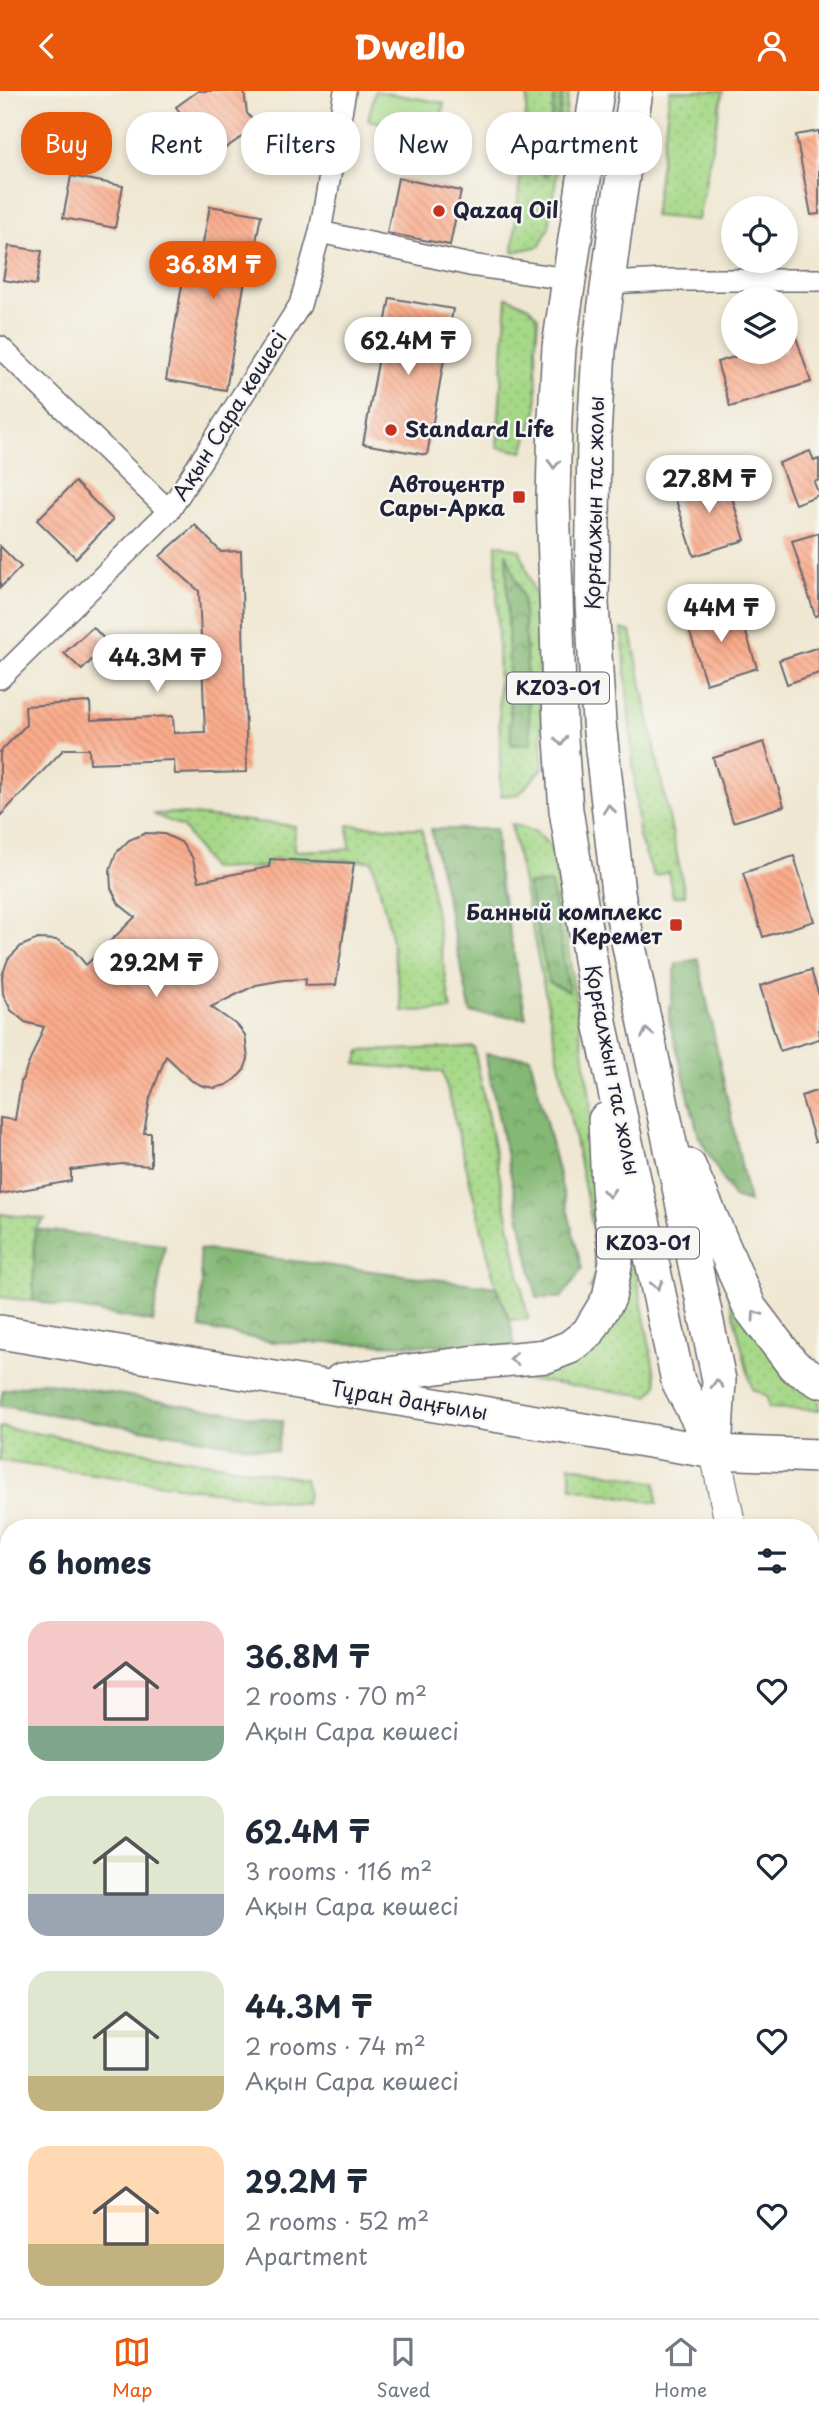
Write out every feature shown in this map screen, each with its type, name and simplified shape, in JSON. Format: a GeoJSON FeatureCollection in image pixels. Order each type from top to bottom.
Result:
{"type":"FeatureCollection","features":[{"type":"Feature","properties":{"kind":"main road","name":"Қорғалжын тас жолы"},"geometry":{"type":"LineString","coordinates":[[597,91],[559,347],[553,498],[559,725],[566,810],[601,1027],[678,1381],[715,1452]]}},
{"type":"Feature","properties":{"kind":"main road","name":"Қорғалжын тас жолы"},"geometry":{"type":"LineString","coordinates":[[638,97],[599,350],[592,501],[592,603],[598,708],[618,894],[719,1380],[715,1452],[729,1519]]}},
{"type":"Feature","properties":{"kind":"main road"},"geometry":{"type":"LineString","coordinates":[[569,279],[608,283]]}},
{"type":"Feature","properties":{"kind":"main road"},"geometry":{"type":"LineString","coordinates":[[305,1385],[469,1363],[547,1356],[570,1347],[588,1333],[609,1298],[616,1261],[608,1189],[601,1027]]}},
{"type":"Feature","properties":{"kind":"main road"},"geometry":{"type":"LineString","coordinates":[[661,1100],[750,1308],[794,1366],[819,1381]]}},
{"type":"Feature","properties":{"kind":"main road","name":"Тұран даңғылы"},"geometry":{"type":"LineString","coordinates":[[0,1332],[715,1452],[819,1457]]}},
{"type":"Feature","properties":{"kind":"street","name":"Ақын Сара көшесі"},"geometry":{"type":"LineString","coordinates":[[0,678],[169,511],[300,305],[320,232],[345,91]]}},
{"type":"Feature","properties":{"kind":"street"},"geometry":{"type":"LineString","coordinates":[[320,232],[470,265],[569,279]]}},
{"type":"Feature","properties":{"kind":"street"},"geometry":{"type":"LineString","coordinates":[[608,283],[667,280],[817,285]]}},
{"type":"Feature","properties":{"kind":"street"},"geometry":{"type":"LineString","coordinates":[[0,347],[169,511]]}},
{"type":"Feature","properties":{"kind":"green space"},"geometry":{"type":"Polygon","coordinates":[[[375,91],[444,103],[442,112],[374,112],[374,121],[368,120],[375,91]]]}},
{"type":"Feature","properties":{"kind":"green space"},"geometry":{"type":"Polygon","coordinates":[[[528,91],[569,91],[566,112],[526,112],[528,91]]]}},
{"type":"Feature","properties":{"kind":"green space"},"geometry":{"type":"Polygon","coordinates":[[[555,91],[563,91],[560,112],[552,112],[555,91]]]}},
{"type":"Feature","properties":{"kind":"green space"},"geometry":{"type":"Polygon","coordinates":[[[670,91],[723,91],[698,220],[654,216],[659,175],[662,175],[670,91]]]}},
{"type":"Feature","properties":{"kind":"green space"},"geometry":{"type":"Polygon","coordinates":[[[520,175],[557,175],[549,227],[540,246],[513,252],[520,175]]]}},
{"type":"Feature","properties":{"kind":"green space"},"geometry":{"type":"Polygon","coordinates":[[[507,297],[530,307],[538,318],[537,410],[523,452],[497,447],[507,297]]]}},
{"type":"Feature","properties":{"kind":"green space"},"geometry":{"type":"Polygon","coordinates":[[[496,544],[520,550],[537,600],[543,768],[519,794],[501,796],[496,544]]]}},
{"type":"Feature","properties":{"kind":"green space"},"geometry":{"type":"Polygon","coordinates":[[[506,552],[523,598],[531,744],[511,745],[506,552]]]}},
{"type":"Feature","properties":{"kind":"green space"},"geometry":{"type":"Polygon","coordinates":[[[622,629],[631,632],[685,895],[673,897],[668,872],[654,876],[639,837],[622,629]]]}},
{"type":"Feature","properties":{"kind":"green space"},"geometry":{"type":"Polygon","coordinates":[[[173,813],[295,826],[294,851],[350,849],[348,825],[422,829],[451,1010],[403,1011],[389,925],[372,861],[270,859],[269,867],[211,869],[183,827],[153,814],[173,813]]]}},
{"type":"Feature","properties":{"kind":"green space"},"geometry":{"type":"Polygon","coordinates":[[[511,824],[536,832],[553,849],[590,1097],[593,1176],[603,1274],[598,1285],[590,1288],[596,1271],[594,1234],[511,824]]]}},
{"type":"Feature","properties":{"kind":"green space"},"geometry":{"type":"Polygon","coordinates":[[[431,829],[496,829],[498,872],[526,1018],[471,1013],[431,829]]]}},
{"type":"Feature","properties":{"kind":"green space"},"geometry":{"type":"Polygon","coordinates":[[[551,883],[569,992],[549,982],[527,884],[551,883]]]}},
{"type":"Feature","properties":{"kind":"green space"},"geometry":{"type":"Polygon","coordinates":[[[698,959],[749,1202],[733,1197],[699,1137],[669,1019],[676,964],[698,959]]]}},
{"type":"Feature","properties":{"kind":"green space"},"geometry":{"type":"Polygon","coordinates":[[[474,1047],[528,1319],[510,1320],[496,1287],[443,1072],[356,1064],[360,1051],[474,1047]]]}},
{"type":"Feature","properties":{"kind":"green space"},"geometry":{"type":"Polygon","coordinates":[[[485,1054],[530,1057],[582,1269],[561,1298],[537,1298],[485,1054]]]}},
{"type":"Feature","properties":{"kind":"green space"},"geometry":{"type":"Polygon","coordinates":[[[0,1214],[45,1219],[35,1229],[33,1301],[0,1297],[0,1214]]]}},
{"type":"Feature","properties":{"kind":"green space"},"geometry":{"type":"Polygon","coordinates":[[[35,1229],[165,1245],[153,1322],[33,1301],[35,1229]]]}},
{"type":"Feature","properties":{"kind":"green space"},"geometry":{"type":"Polygon","coordinates":[[[631,1246],[657,1385],[649,1396],[522,1379],[601,1342],[618,1318],[626,1296],[631,1246]]]}},
{"type":"Feature","properties":{"kind":"green space"},"geometry":{"type":"Polygon","coordinates":[[[199,1249],[496,1287],[510,1320],[515,1347],[273,1342],[200,1328],[202,1282],[199,1249]]]}},
{"type":"Feature","properties":{"kind":"green space"},"geometry":{"type":"Polygon","coordinates":[[[727,1287],[819,1393],[819,1410],[769,1408],[767,1396],[752,1389],[727,1287]]]}},
{"type":"Feature","properties":{"kind":"green space"},"geometry":{"type":"Polygon","coordinates":[[[43,1382],[283,1421],[277,1451],[0,1406],[3,1390],[43,1382]]]}},
{"type":"Feature","properties":{"kind":"green space"},"geometry":{"type":"Polygon","coordinates":[[[0,1427],[305,1479],[308,1492],[306,1504],[0,1461],[0,1427]]]}},
{"type":"Feature","properties":{"kind":"green space"},"geometry":{"type":"Polygon","coordinates":[[[569,1465],[656,1483],[657,1503],[572,1488],[569,1465]]]}},
{"type":"Feature","properties":{"kind":"building"},"geometry":{"type":"Polygon","coordinates":[[[198,91],[244,91],[247,112],[241,112],[241,137],[227,147],[227,112],[180,112],[176,107],[198,91]]]}},
{"type":"Feature","properties":{"kind":"building"},"geometry":{"type":"Polygon","coordinates":[[[819,131],[819,214],[811,215],[796,135],[819,131]]]}},
{"type":"Feature","properties":{"kind":"building"},"geometry":{"type":"Polygon","coordinates":[[[71,176],[123,186],[115,228],[63,218],[71,176]]]}},
{"type":"Feature","properties":{"kind":"building"},"geometry":{"type":"Polygon","coordinates":[[[398,178],[461,191],[450,245],[387,233],[398,178]]]}},
{"type":"Feature","properties":{"kind":"building"},"geometry":{"type":"Polygon","coordinates":[[[210,206],[261,215],[253,258],[249,257],[226,390],[166,380],[185,267],[198,269],[210,206]]]}},
{"type":"Feature","properties":{"kind":"building"},"geometry":{"type":"Polygon","coordinates":[[[9,246],[42,251],[36,285],[3,280],[9,246]]]}},
{"type":"Feature","properties":{"kind":"building"},"geometry":{"type":"Polygon","coordinates":[[[390,298],[453,309],[427,455],[363,444],[390,298]]]}},
{"type":"Feature","properties":{"kind":"building"},"geometry":{"type":"Polygon","coordinates":[[[798,343],[811,382],[730,407],[717,362],[798,364],[798,343]]]}},
{"type":"Feature","properties":{"kind":"building"},"geometry":{"type":"Polygon","coordinates":[[[810,451],[814,461],[819,459],[819,480],[814,482],[819,495],[795,504],[779,463],[810,451]]]}},
{"type":"Feature","properties":{"kind":"building"},"geometry":{"type":"Polygon","coordinates":[[[725,475],[745,540],[694,556],[673,491],[725,475]]]}},
{"type":"Feature","properties":{"kind":"building"},"geometry":{"type":"Polygon","coordinates":[[[75,482],[113,520],[76,558],[37,520],[75,482]]]}},
{"type":"Feature","properties":{"kind":"building"},"geometry":{"type":"Polygon","coordinates":[[[195,525],[221,552],[241,551],[247,772],[175,774],[174,760],[90,763],[89,749],[64,749],[0,816],[0,752],[26,725],[25,706],[90,702],[91,720],[173,716],[174,733],[205,732],[199,591],[160,556],[195,525]]]}},
{"type":"Feature","properties":{"kind":"building"},"geometry":{"type":"Polygon","coordinates":[[[819,533],[819,615],[815,616],[792,541],[819,533]]]}},
{"type":"Feature","properties":{"kind":"building"},"geometry":{"type":"Polygon","coordinates":[[[0,546],[21,567],[0,588],[0,546]]]}},
{"type":"Feature","properties":{"kind":"building"},"geometry":{"type":"Polygon","coordinates":[[[737,604],[757,668],[706,684],[686,620],[737,604]]]}},
{"type":"Feature","properties":{"kind":"building"},"geometry":{"type":"Polygon","coordinates":[[[93,627],[108,643],[82,670],[64,653],[93,627]]]}},
{"type":"Feature","properties":{"kind":"building"},"geometry":{"type":"Polygon","coordinates":[[[819,647],[819,673],[787,684],[779,660],[819,647]]]}},
{"type":"Feature","properties":{"kind":"building"},"geometry":{"type":"Polygon","coordinates":[[[764,742],[784,806],[733,822],[713,758],[764,742]]]}},
{"type":"Feature","properties":{"kind":"building"},"geometry":{"type":"Polygon","coordinates":[[[146,833],[164,834],[181,842],[192,857],[199,881],[269,867],[270,859],[354,863],[336,985],[305,986],[306,979],[284,980],[256,985],[211,1007],[238,1026],[245,1035],[248,1059],[244,1070],[226,1085],[215,1088],[203,1086],[192,1081],[166,1056],[150,1098],[144,1133],[151,1133],[151,1166],[122,1164],[71,1170],[71,1181],[0,1194],[0,1118],[15,1120],[21,1082],[44,1027],[25,1022],[11,1010],[3,994],[2,976],[8,959],[21,946],[38,939],[57,940],[73,949],[86,965],[135,917],[119,904],[111,888],[110,870],[116,853],[129,840],[146,833]]]}},
{"type":"Feature","properties":{"kind":"building"},"geometry":{"type":"Polygon","coordinates":[[[794,856],[814,921],[763,937],[743,873],[794,856]]]}},
{"type":"Feature","properties":{"kind":"building"},"geometry":{"type":"Polygon","coordinates":[[[811,970],[819,996],[819,1039],[780,1051],[760,986],[811,970]]]}},
{"type":"Feature","properties":{"kind":"building"},"geometry":{"type":"Polygon","coordinates":[[[819,1090],[819,1142],[815,1142],[801,1096],[819,1090]]]}},
{"type":"Feature","properties":{"kind":"place","name":"Qazaq Oil"},"geometry":{"type":"Point","coordinates":[439,211]}},
{"type":"Feature","properties":{"kind":"place","name":"Standard Life"},"geometry":{"type":"Point","coordinates":[391,430]}},
{"type":"Feature","properties":{"kind":"place","name":"Автоцентр Сары-Арка"},"geometry":{"type":"Point","coordinates":[519,497]}},
{"type":"Feature","properties":{"kind":"place","name":"Банный комплекс Керемет"},"geometry":{"type":"Point","coordinates":[676,925]}}]}
